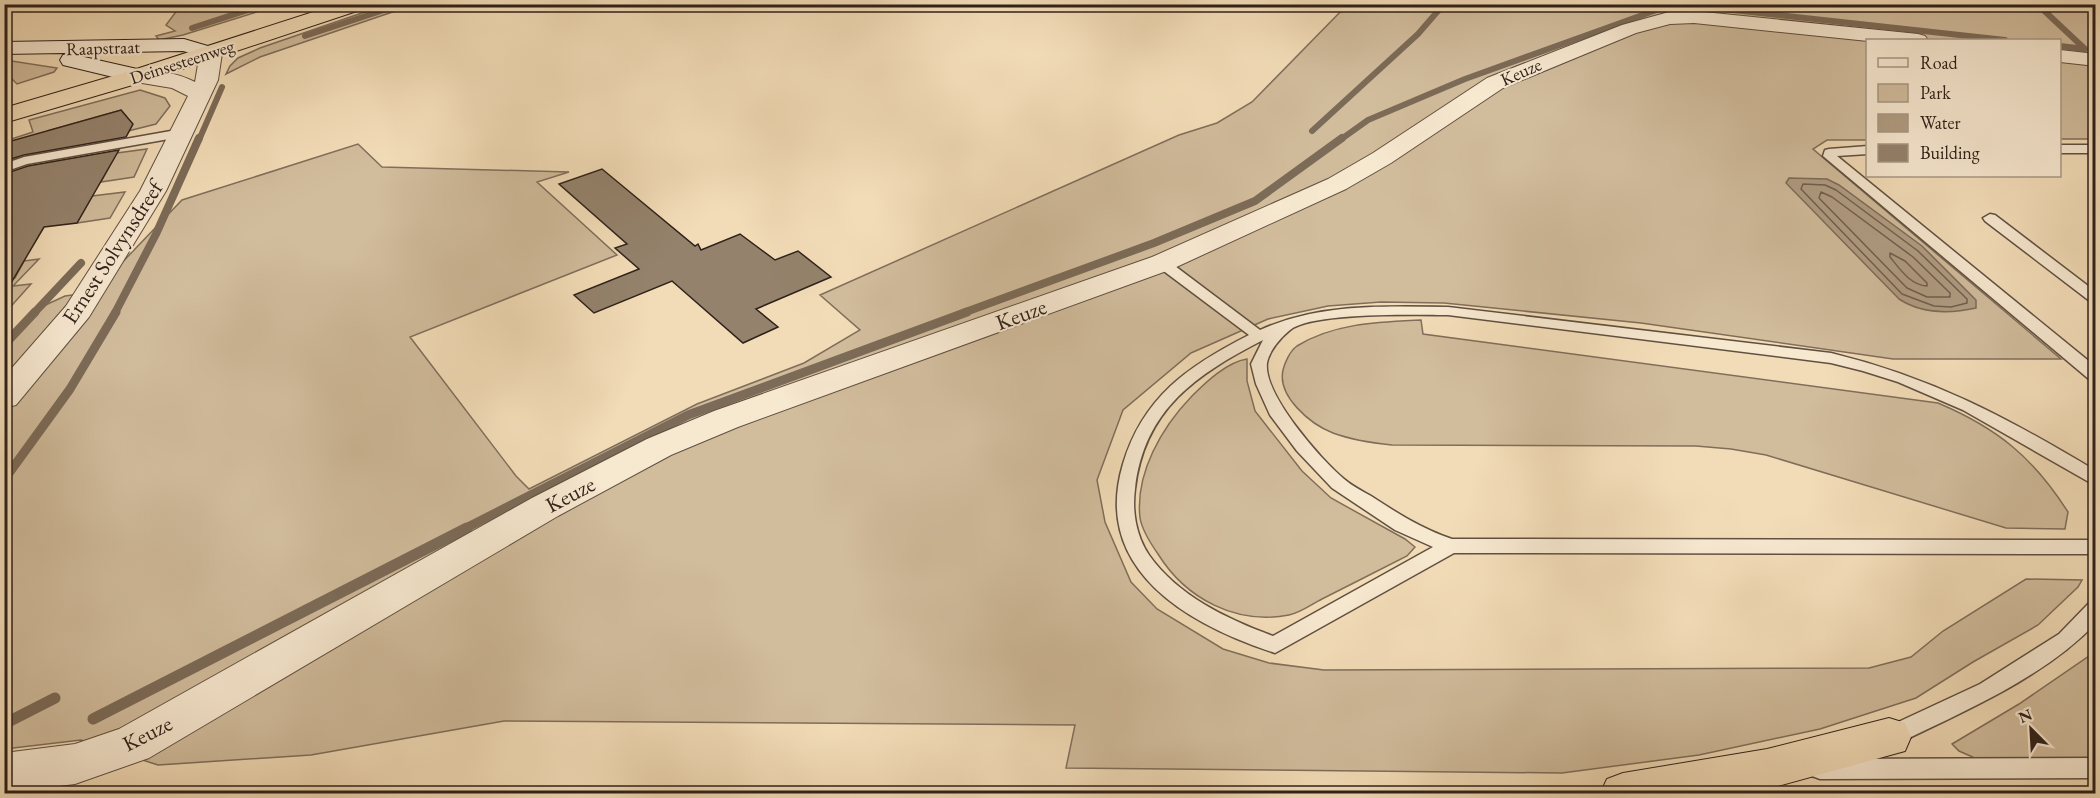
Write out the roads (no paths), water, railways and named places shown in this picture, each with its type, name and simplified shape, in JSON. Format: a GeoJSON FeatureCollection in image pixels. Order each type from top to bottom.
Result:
{"type":"FeatureCollection","features":[{"type":"Feature","properties":{"kind":"highway","name":"Deinsesteenweg"},"geometry":{"type":"LineString","coordinates":[[7,112],[108,69],[312,4]]}},
{"type":"Feature","properties":{"kind":"highway","name":"Deinsesteenweg"},"geometry":{"type":"LineString","coordinates":[[7,112],[138,76],[359,4]]}},
{"type":"Feature","properties":{"kind":"highway"},"geometry":{"type":"LineString","coordinates":[[1623,794],[1767,769],[1889,737]]}},
{"type":"Feature","properties":{"kind":"street","name":"Keuze"},"geometry":{"type":"LineString","coordinates":[[4,773],[75,764],[133,744],[535,513],[658,447],[726,419],[1162,263],[1336,184],[1382,158],[1495,83],[1530,68],[1652,22],[1694,17],[1909,39]]}},
{"type":"Feature","properties":{"kind":"street","name":"Raapstraat"},"geometry":{"type":"LineString","coordinates":[[13,49],[184,45],[211,53]]}},
{"type":"Feature","properties":{"kind":"street","name":"Raapstraat"},"geometry":{"type":"LineString","coordinates":[[13,49],[138,76]]}},
{"type":"Feature","properties":{"kind":"street","name":"Ernest Solvynsdreef"},"geometry":{"type":"LineString","coordinates":[[4,398],[78,311],[153,191],[207,80],[211,53]]}},
{"type":"Feature","properties":{"kind":"street"},"geometry":{"type":"LineString","coordinates":[[2061,56],[2096,60]]}},
{"type":"Feature","properties":{"kind":"street"},"geometry":{"type":"LineString","coordinates":[[138,76],[178,82],[200,93]]}},
{"type":"Feature","properties":{"kind":"lane"},"geometry":{"type":"LineString","coordinates":[[4,168],[34,159],[182,133]]}},
{"type":"Feature","properties":{"kind":"lane"},"geometry":{"type":"LineString","coordinates":[[2061,149],[2096,149]]}},
{"type":"Feature","properties":{"kind":"lane"},"geometry":{"type":"LineString","coordinates":[[1866,150],[1834,151],[1829,153],[1829,156],[2096,376]]}},
{"type":"Feature","properties":{"kind":"lane"},"geometry":{"type":"LineString","coordinates":[[1990,218],[2096,299]]}},
{"type":"Feature","properties":{"kind":"lane"},"geometry":{"type":"LineString","coordinates":[[1162,263],[1259,336]]}},
{"type":"Feature","properties":{"kind":"lane"},"geometry":{"type":"LineString","coordinates":[[1451,546],[1275,645],[1232,630],[1195,608],[1166,586],[1142,560],[1125,524],[1126,487],[1144,428],[1165,401],[1210,362],[1259,336],[1286,325],[1326,315],[1384,310],[1448,311],[1831,358],[1874,368],[1924,385],[1987,415],[2096,480]]}},
{"type":"Feature","properties":{"kind":"lane"},"geometry":{"type":"LineString","coordinates":[[1286,325],[1268,344],[1259,364],[1264,384],[1278,415],[1303,447],[1338,484],[1402,525],[1425,537],[1451,546],[2096,548]]}},
{"type":"Feature","properties":{"kind":"lane"},"geometry":{"type":"LineString","coordinates":[[1889,737],[1988,690],[2066,640],[2096,609]]}},
{"type":"Feature","properties":{"kind":"lane"},"geometry":{"type":"LineString","coordinates":[[1767,769],[2096,768]]}},
{"type":"Feature","properties":{"kind":"water"},"geometry":{"type":"Polygon","coordinates":[[[1789,178],[1827,179],[1839,185],[1922,246],[1976,300],[1976,308],[1956,311],[1926,310],[1899,299],[1786,183],[1789,178]]]}},
{"type":"Feature","properties":{"kind":"waterway"},"geometry":{"type":"LineString","coordinates":[[192,28],[266,4]]}},
{"type":"Feature","properties":{"kind":"waterway"},"geometry":{"type":"LineString","coordinates":[[305,36],[402,4]]}},
{"type":"Feature","properties":{"kind":"waterway"},"geometry":{"type":"LineString","coordinates":[[1312,131],[1418,34],[1444,4]]}},
{"type":"Feature","properties":{"kind":"waterway"},"geometry":{"type":"LineString","coordinates":[[1679,4],[1996,39]]}},
{"type":"Feature","properties":{"kind":"waterway"},"geometry":{"type":"LineString","coordinates":[[2037,4],[2085,49],[2061,46]]}},
{"type":"Feature","properties":{"kind":"waterway"},"geometry":{"type":"LineString","coordinates":[[1340,140],[1368,120],[1465,79],[1662,8]]}},
{"type":"Feature","properties":{"kind":"waterway"},"geometry":{"type":"LineString","coordinates":[[199,140],[222,87]]}},
{"type":"Feature","properties":{"kind":"waterway"},"geometry":{"type":"LineString","coordinates":[[115,313],[156,234],[199,138]]}},
{"type":"Feature","properties":{"kind":"waterway"},"geometry":{"type":"LineString","coordinates":[[963,313],[1154,243],[1255,201],[1342,138]]}},
{"type":"Feature","properties":{"kind":"waterway"},"geometry":{"type":"LineString","coordinates":[[34,313],[81,263]]}},
{"type":"Feature","properties":{"kind":"waterway"},"geometry":{"type":"LineString","coordinates":[[4,345],[35,312]]}},
{"type":"Feature","properties":{"kind":"waterway"},"geometry":{"type":"LineString","coordinates":[[4,480],[70,389],[116,312]]}},
{"type":"Feature","properties":{"kind":"waterway"},"geometry":{"type":"LineString","coordinates":[[464,529],[688,415],[967,312]]}},
{"type":"Feature","properties":{"kind":"waterway"},"geometry":{"type":"LineString","coordinates":[[93,719],[467,528]]}},
{"type":"Feature","properties":{"kind":"waterway"},"geometry":{"type":"LineString","coordinates":[[4,724],[55,698]]}}]}
